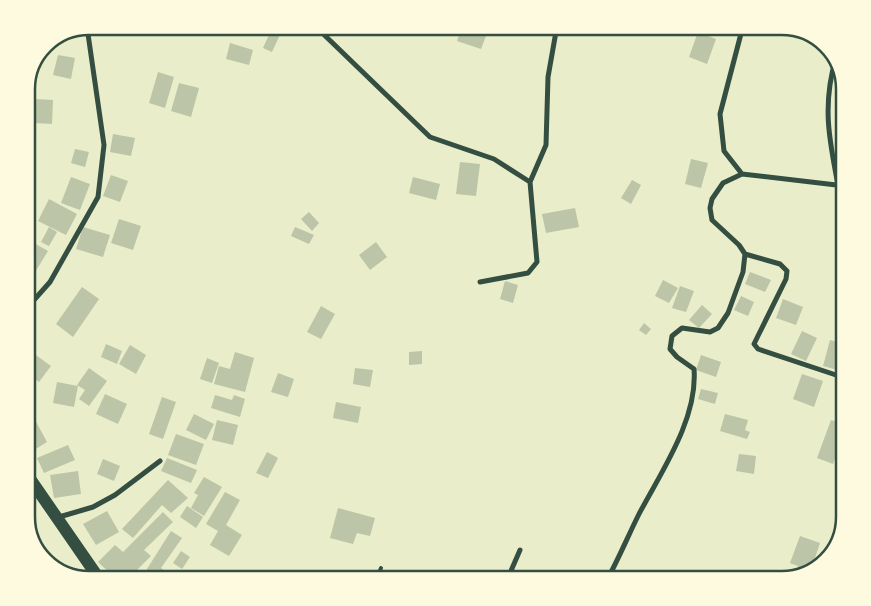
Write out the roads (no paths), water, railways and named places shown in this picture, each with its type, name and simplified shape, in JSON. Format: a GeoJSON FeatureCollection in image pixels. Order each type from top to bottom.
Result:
{"type":"FeatureCollection","features":[{"type":"Feature","properties":{"kind":"main road"},"geometry":{"type":"LineString","coordinates":[[35,486],[94,571]]}},
{"type":"Feature","properties":{"kind":"street"},"geometry":{"type":"LineString","coordinates":[[35,299],[50,282],[98,198],[104,145],[88,35]]}},
{"type":"Feature","properties":{"kind":"street"},"geometry":{"type":"LineString","coordinates":[[324,35],[430,137],[494,159],[530,182]]}},
{"type":"Feature","properties":{"kind":"street"},"geometry":{"type":"LineString","coordinates":[[480,282],[528,273],[537,262],[530,182],[546,145],[548,77],[555,35]]}},
{"type":"Feature","properties":{"kind":"street"},"geometry":{"type":"LineString","coordinates":[[741,35],[720,114],[724,151],[742,174]]}},
{"type":"Feature","properties":{"kind":"street"},"geometry":{"type":"LineString","coordinates":[[833,71],[829,85],[827,129],[836,175]]}},
{"type":"Feature","properties":{"kind":"street"},"geometry":{"type":"LineString","coordinates":[[612,571],[648,498],[668,465],[687,415],[695,378],[694,369],[677,358],[670,349],[672,336],[682,328],[710,332],[718,328],[728,313],[743,272],[745,254],[739,245],[712,220],[710,208],[712,199],[724,182],[742,174],[836,185]]}},
{"type":"Feature","properties":{"kind":"street"},"geometry":{"type":"LineString","coordinates":[[745,254],[780,264],[786,271],[786,279],[754,344],[758,349],[836,375]]}},
{"type":"Feature","properties":{"kind":"street"},"geometry":{"type":"LineString","coordinates":[[58,518],[93,507],[115,495],[160,461]]}},
{"type":"Feature","properties":{"kind":"street"},"geometry":{"type":"LineString","coordinates":[[511,571],[520,550]]}}]}
